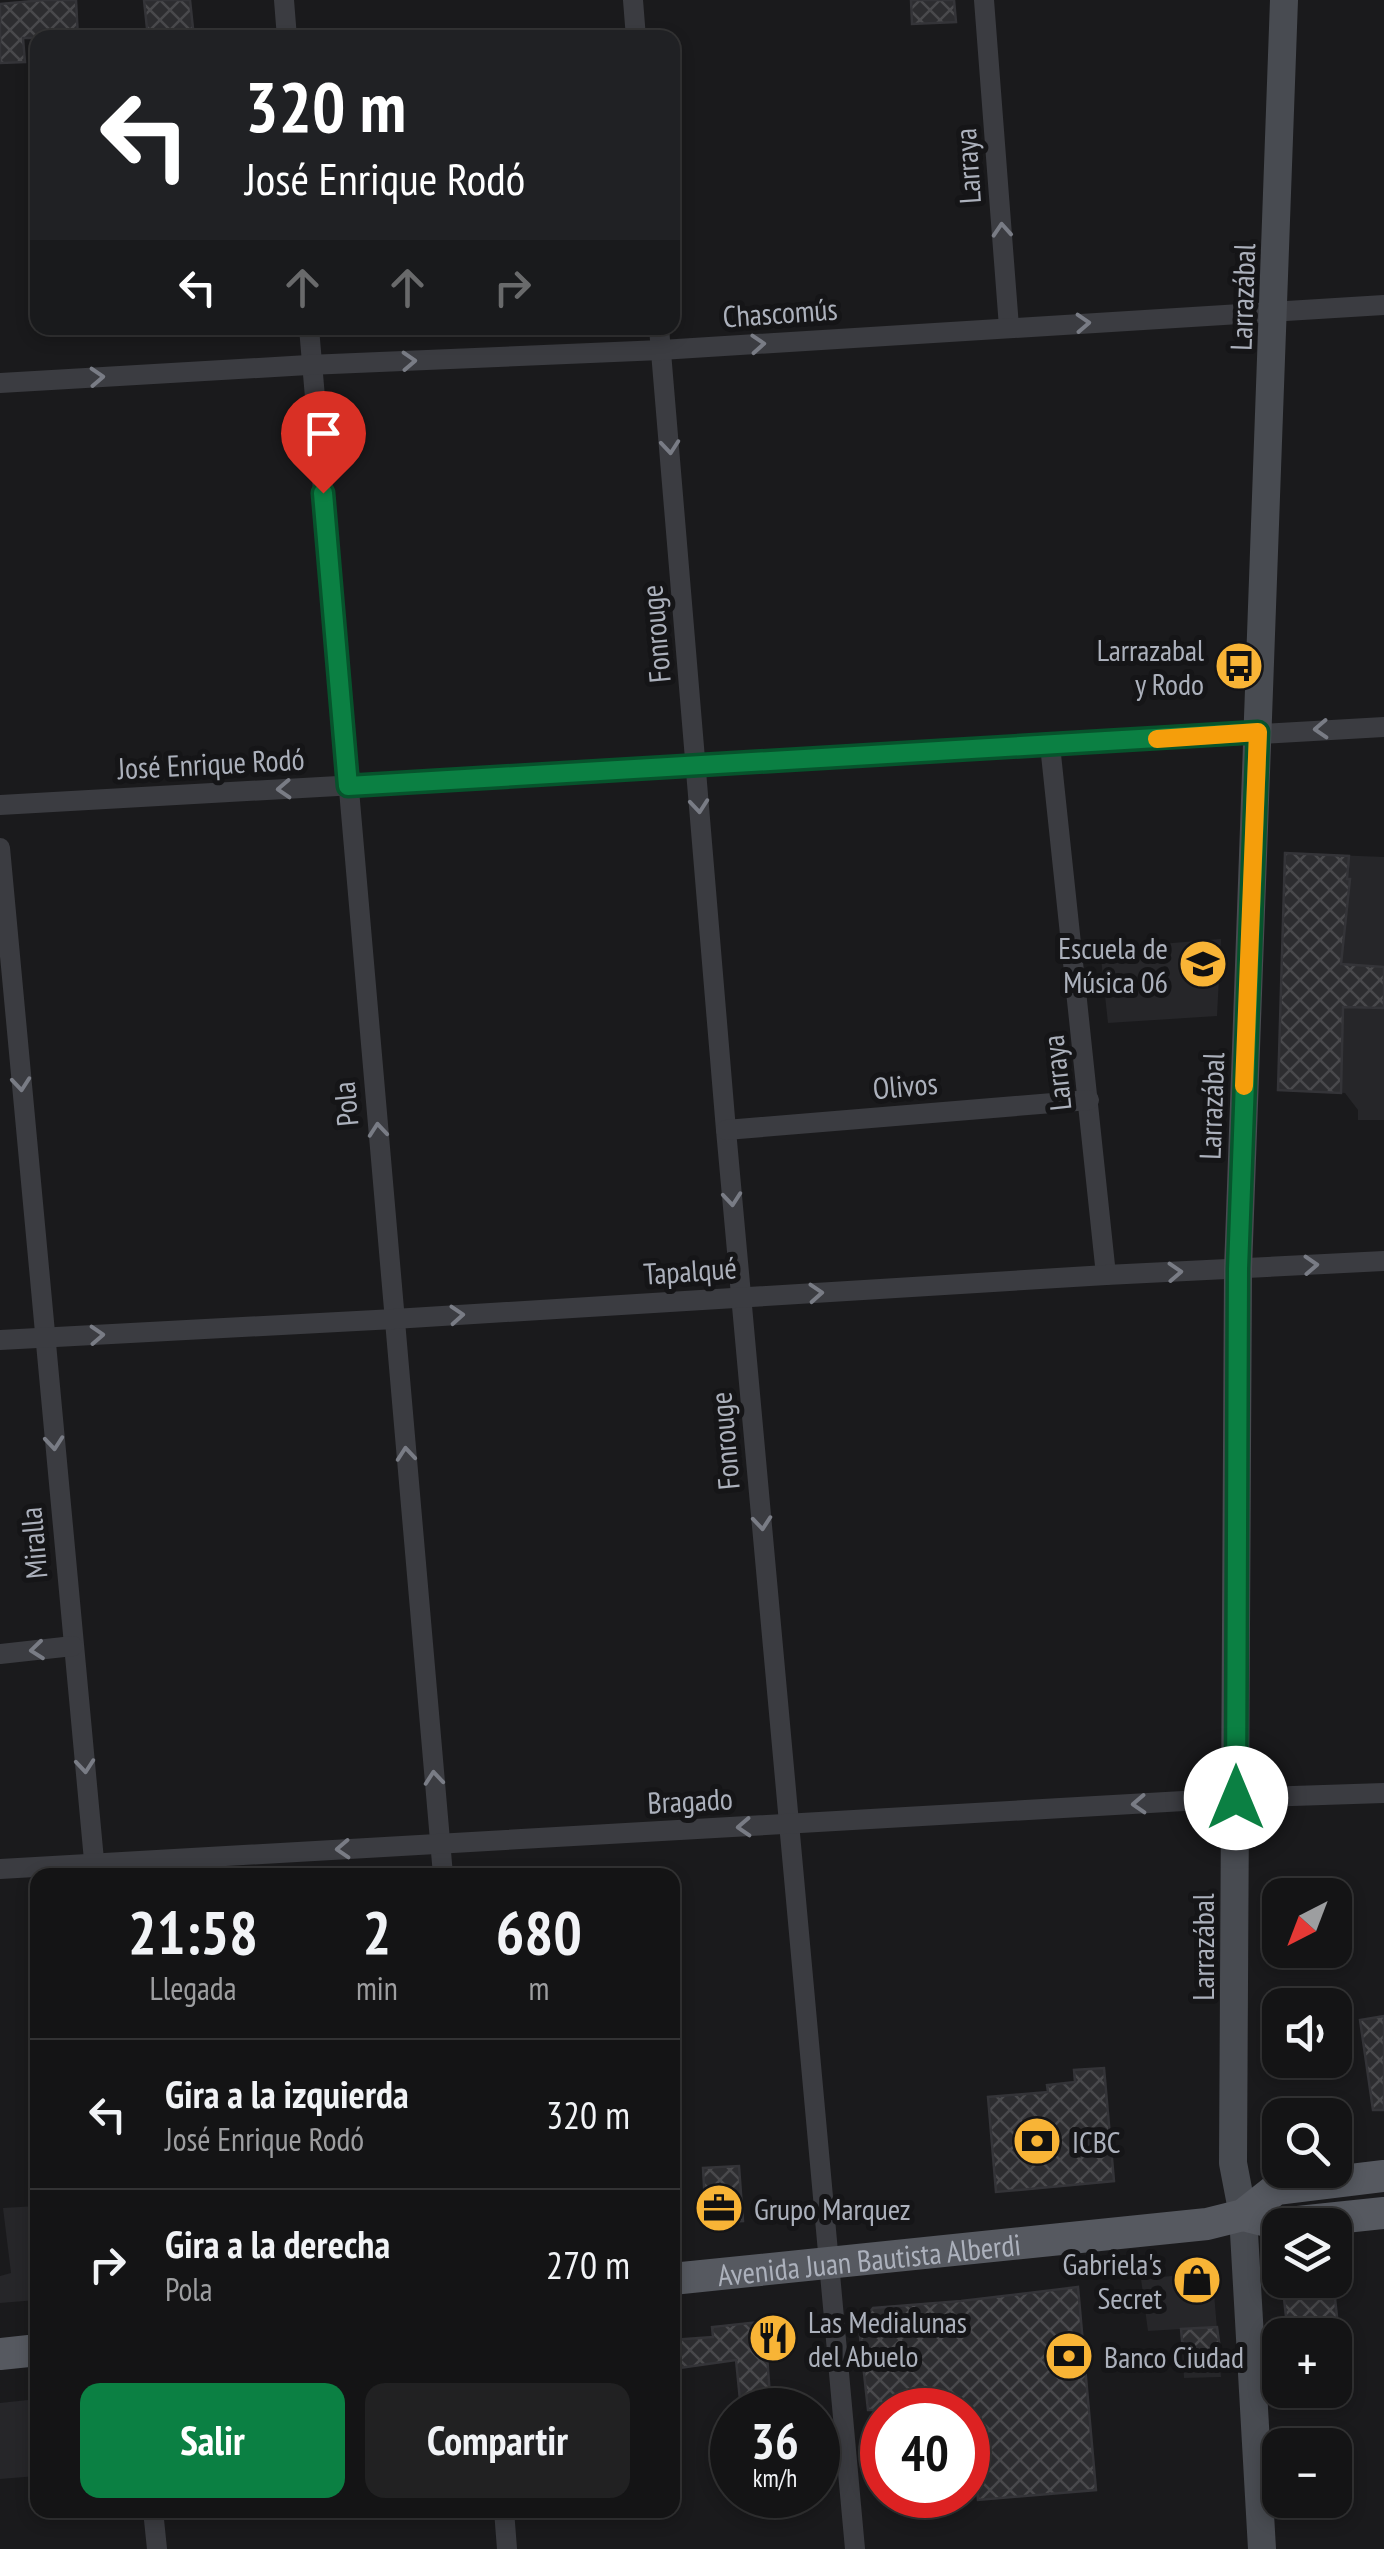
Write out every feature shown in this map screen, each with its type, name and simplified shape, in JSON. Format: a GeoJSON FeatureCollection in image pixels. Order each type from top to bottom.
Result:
{"type":"FeatureCollection","features":[{"type":"Feature","properties":{"kind":"main road","name":"Avenida Juan Bautista Alberdi"},"geometry":{"type":"LineString","coordinates":[[680,2278],[1207,2224],[1243,2215],[1276,2189],[1384,2176]]}},
{"type":"Feature","properties":{"kind":"main road","name":"Avenida Juan Bautista Alberdi"},"geometry":{"type":"LineString","coordinates":[[1243,2215],[1278,2224],[1384,2213]]}},
{"type":"Feature","properties":{"kind":"main road"},"geometry":{"type":"LineString","coordinates":[[0,2354],[30,2351]]}},
{"type":"Feature","properties":{"kind":"street"},"geometry":{"type":"LineString","coordinates":[[284,0],[286,30]]}},
{"type":"Feature","properties":{"kind":"street"},"geometry":{"type":"LineString","coordinates":[[634,0],[636,30]]}},
{"type":"Feature","properties":{"kind":"street","name":"Larraya"},"geometry":{"type":"LineString","coordinates":[[984,0],[1009,327]]}},
{"type":"Feature","properties":{"kind":"street","name":"Larrazábal"},"geometry":{"type":"LineString","coordinates":[[1262,2549],[1243,2215],[1233,2163],[1238,1269],[1284,0]]}},
{"type":"Feature","properties":{"kind":"street","name":"Chascomús"},"geometry":{"type":"LineString","coordinates":[[0,383],[661,350],[1384,306]]}},
{"type":"Feature","properties":{"kind":"street","name":"Pola"},"geometry":{"type":"LineString","coordinates":[[310,335],[442,1868]]}},
{"type":"Feature","properties":{"kind":"street","name":"Fonrouge"},"geometry":{"type":"LineString","coordinates":[[660,335],[726,1130],[855,2549]]}},
{"type":"Feature","properties":{"kind":"street","name":"José Enrique Rodó"},"geometry":{"type":"LineString","coordinates":[[0,804],[1384,726]]}},
{"type":"Feature","properties":{"kind":"street","name":"Larraya"},"geometry":{"type":"LineString","coordinates":[[1050,745],[1106,1275]]}},
{"type":"Feature","properties":{"kind":"street","name":"Miralla"},"geometry":{"type":"LineString","coordinates":[[0,848],[94,1868]]}},
{"type":"Feature","properties":{"kind":"street","name":"Olivos"},"geometry":{"type":"LineString","coordinates":[[726,1130],[1089,1100]]}},
{"type":"Feature","properties":{"kind":"street","name":"Tapalqué"},"geometry":{"type":"LineString","coordinates":[[0,1340],[1384,1261]]}},
{"type":"Feature","properties":{"kind":"street"},"geometry":{"type":"LineString","coordinates":[[0,1654],[73,1646]]}},
{"type":"Feature","properties":{"kind":"street","name":"Bragado"},"geometry":{"type":"LineString","coordinates":[[0,1868],[94,1868],[440,1844],[1384,1793]]}},
{"type":"Feature","properties":{"kind":"street"},"geometry":{"type":"LineString","coordinates":[[154,2518],[156,2549]]}},
{"type":"Feature","properties":{"kind":"street"},"geometry":{"type":"LineString","coordinates":[[505,2518],[508,2549]]}},
{"type":"Feature","properties":{"kind":"shaded area"},"geometry":{"type":"Polygon","coordinates":[[[1285,853],[1384,857],[1384,1120],[1358,1120],[1358,1110],[1345,1093],[1278,1090],[1285,853]]]}},
{"type":"Feature","properties":{"kind":"shaded area"},"geometry":{"type":"Polygon","coordinates":[[[1221,939],[1217,1016],[1108,1023],[1100,949],[1221,939]]]}},
{"type":"Feature","properties":{"kind":"shaded area"},"geometry":{"type":"Polygon","coordinates":[[[30,2206],[30,2301],[0,2303],[0,2276],[11,2273],[3,2208],[30,2206]]]}},
{"type":"Feature","properties":{"kind":"shaded area"},"geometry":{"type":"Polygon","coordinates":[[[1202,2273],[1213,2281],[1221,2377],[1184,2378],[1181,2329],[1148,2331],[1141,2279],[1202,2273]]]}},
{"type":"Feature","properties":{"kind":"shaded area"},"geometry":{"type":"Polygon","coordinates":[[[30,2400],[30,2477],[0,2479],[0,2403],[30,2400]]]}},
{"type":"Feature","properties":{"kind":"building"},"geometry":{"type":"Polygon","coordinates":[[[76,0],[78,30],[30,30],[30,38],[23,38],[25,62],[0,63],[0,4],[76,0]]]}},
{"type":"Feature","properties":{"kind":"building"},"geometry":{"type":"Polygon","coordinates":[[[144,0],[190,0],[193,30],[147,30],[144,0]]]}},
{"type":"Feature","properties":{"kind":"building"},"geometry":{"type":"Polygon","coordinates":[[[911,0],[954,0],[956,22],[912,24],[911,0]]]}},
{"type":"Feature","properties":{"kind":"building"},"geometry":{"type":"Polygon","coordinates":[[[1285,853],[1349,856],[1341,964],[1384,967],[1384,1008],[1343,1007],[1341,1093],[1278,1090],[1285,853]]]}},
{"type":"Feature","properties":{"kind":"building"},"geometry":{"type":"Polygon","coordinates":[[[1384,2016],[1384,2110],[1373,2110],[1360,2020],[1384,2016]]]}},
{"type":"Feature","properties":{"kind":"building"},"geometry":{"type":"Polygon","coordinates":[[[1104,2068],[1114,2181],[996,2192],[988,2097],[1048,2092],[1047,2085],[1075,2082],[1074,2070],[1104,2068]]]}},
{"type":"Feature","properties":{"kind":"building"},"geometry":{"type":"Polygon","coordinates":[[[739,2166],[743,2221],[706,2223],[703,2168],[739,2166]]]}},
{"type":"Feature","properties":{"kind":"building"},"geometry":{"type":"Polygon","coordinates":[[[1078,2287],[1096,2490],[990,2499],[990,2388],[866,2388],[859,2327],[873,2308],[1078,2287]]]}},
{"type":"Feature","properties":{"kind":"building"},"geometry":{"type":"Polygon","coordinates":[[[1284,2298],[1335,2298],[1337,2318],[1286,2318],[1284,2298]]]}},
{"type":"Feature","properties":{"kind":"building"},"geometry":{"type":"Polygon","coordinates":[[[779,2320],[783,2354],[767,2355],[769,2388],[739,2388],[736,2360],[680,2368],[680,2339],[713,2337],[712,2327],[779,2320]]]}},
{"type":"Feature","properties":{"kind":"building"},"geometry":{"type":"Polygon","coordinates":[[[1217,2327],[1220,2349],[1183,2351],[1181,2329],[1217,2327]]]}},
{"type":"Feature","properties":{"kind":"slow traffic"},"geometry":{"type":"LineString","coordinates":[[1157,739],[1258,732],[1244,1086]]}},
{"type":"Feature","properties":{"kind":"place","name":"Larrazabal y Rodo"},"geometry":{"type":"Point","coordinates":[1239,666]}},
{"type":"Feature","properties":{"kind":"place","name":"Escuela de Música 06"},"geometry":{"type":"Point","coordinates":[1203,964]}},
{"type":"Feature","properties":{"kind":"place","name":"ICBC"},"geometry":{"type":"Point","coordinates":[1037,2141]}},
{"type":"Feature","properties":{"kind":"place","name":"Grupo Marquez"},"geometry":{"type":"Point","coordinates":[719,2208]}},
{"type":"Feature","properties":{"kind":"place","name":"Gabriela's Secret"},"geometry":{"type":"Point","coordinates":[1197,2280]}},
{"type":"Feature","properties":{"kind":"place","name":"Las Medialunas del Abuelo"},"geometry":{"type":"Point","coordinates":[773,2338]}},
{"type":"Feature","properties":{"kind":"place","name":"Banco Ciudad"},"geometry":{"type":"Point","coordinates":[1069,2356]}},
{"type":"Feature","properties":{"kind":"route"},"geometry":{"type":"LineString","coordinates":[[323,493],[348,786],[1258,732],[1238,1269],[1236,1798]]}}]}
